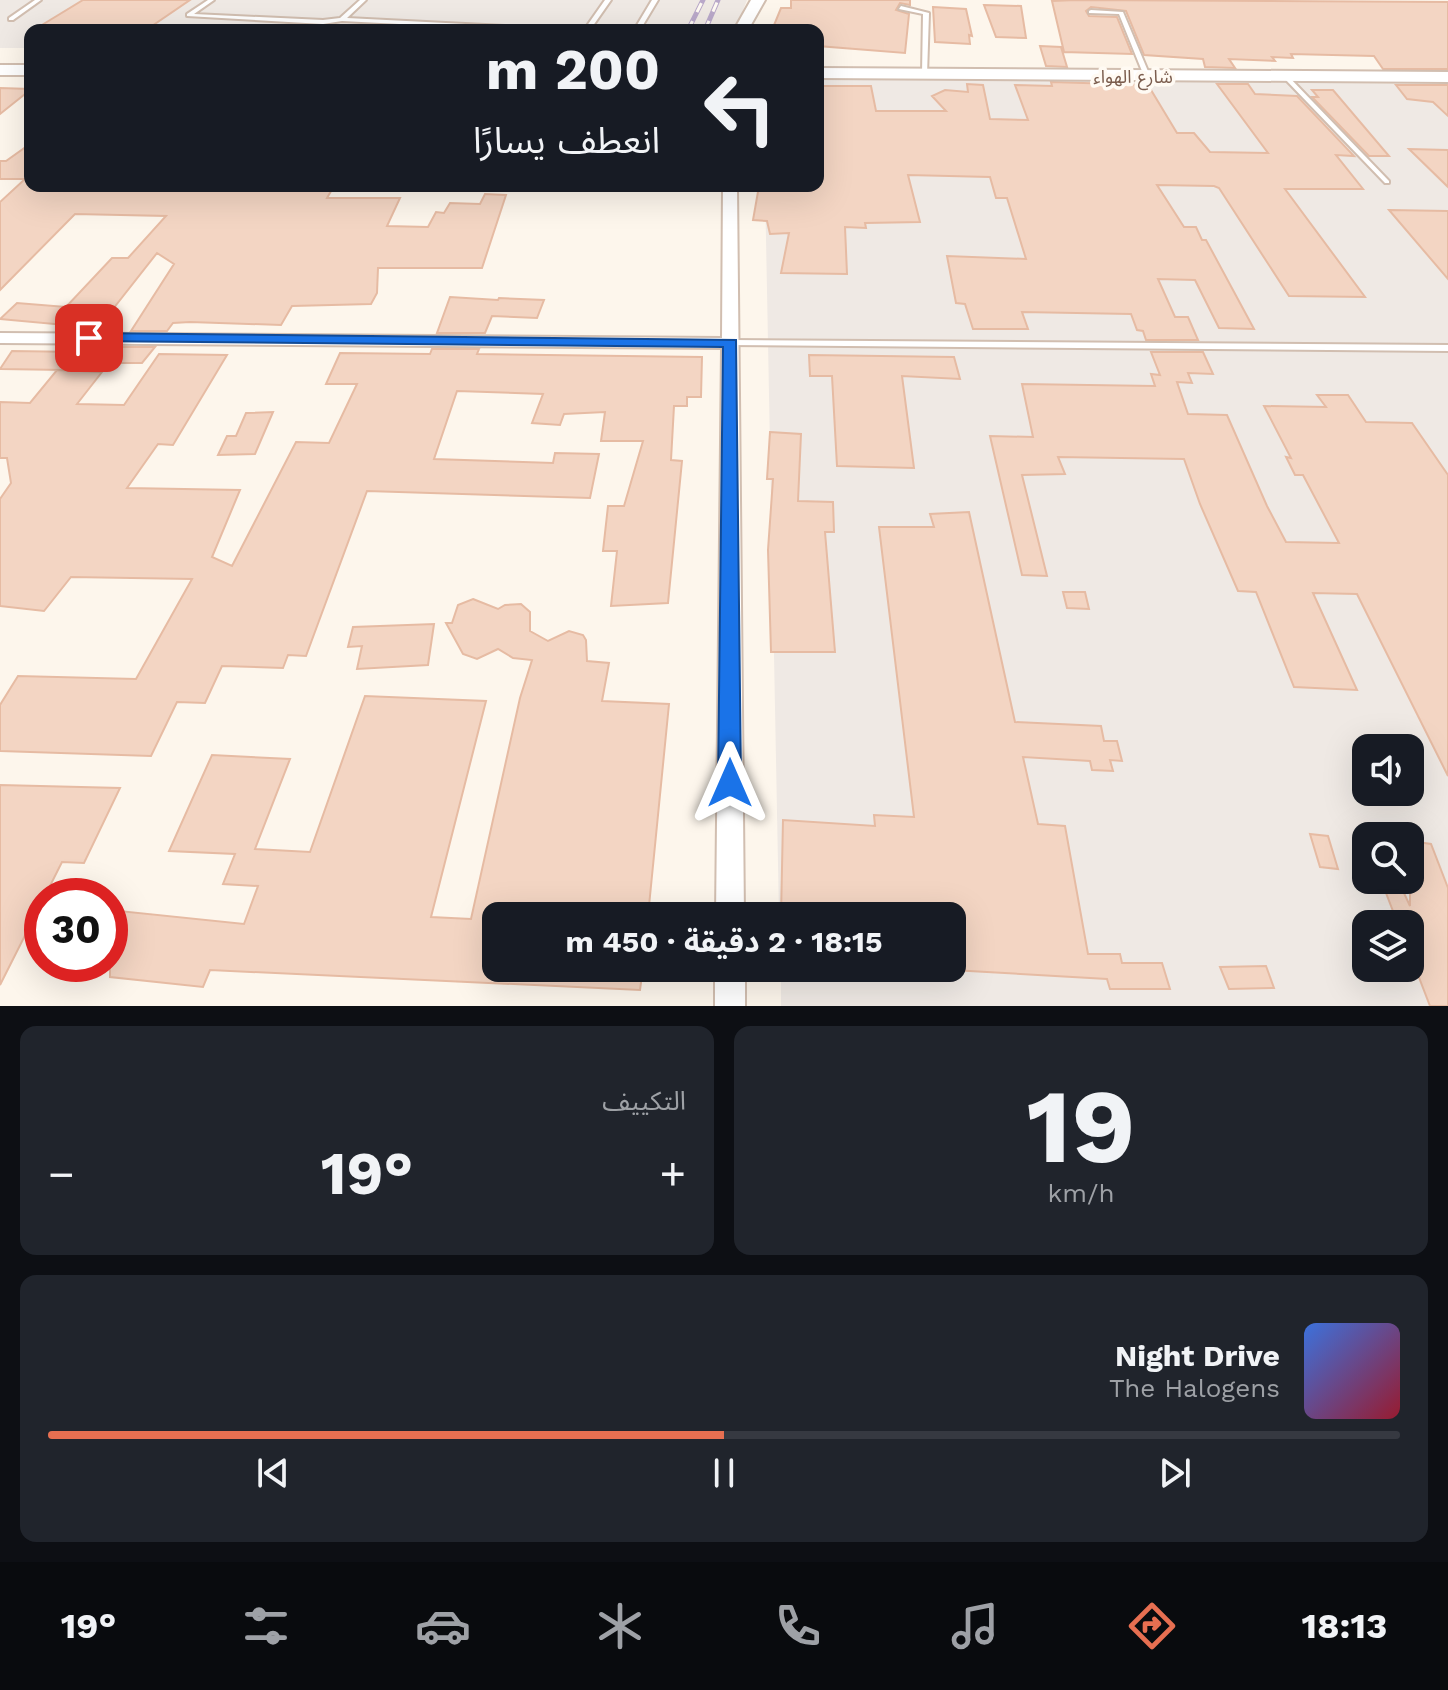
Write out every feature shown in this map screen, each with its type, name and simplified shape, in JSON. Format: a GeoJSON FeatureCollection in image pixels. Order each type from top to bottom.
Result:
{"type":"FeatureCollection","features":[{"type":"Feature","properties":{"kind":"street"},"geometry":{"type":"LineString","coordinates":[[744,24],[758,0]]}},
{"type":"Feature","properties":{"kind":"street"},"geometry":{"type":"LineString","coordinates":[[0,70],[24,70]]}},
{"type":"Feature","properties":{"kind":"street","name":"شارع الهواء"},"geometry":{"type":"LineString","coordinates":[[824,73],[1448,77]]}},
{"type":"Feature","properties":{"kind":"street"},"geometry":{"type":"LineString","coordinates":[[730,192],[730,902]]}},
{"type":"Feature","properties":{"kind":"street"},"geometry":{"type":"LineString","coordinates":[[0,338],[730,343]]}},
{"type":"Feature","properties":{"kind":"street"},"geometry":{"type":"LineString","coordinates":[[730,982],[730,1006]]}},
{"type":"Feature","properties":{"kind":"lane"},"geometry":{"type":"LineString","coordinates":[[11,19],[38,0]]}},
{"type":"Feature","properties":{"kind":"lane"},"geometry":{"type":"LineString","coordinates":[[211,0],[189,15],[435,24]]}},
{"type":"Feature","properties":{"kind":"lane"},"geometry":{"type":"LineString","coordinates":[[342,19],[363,0]]}},
{"type":"Feature","properties":{"kind":"lane"},"geometry":{"type":"LineString","coordinates":[[591,24],[608,0]]}},
{"type":"Feature","properties":{"kind":"lane"},"geometry":{"type":"LineString","coordinates":[[641,24],[655,0]]}},
{"type":"Feature","properties":{"kind":"lane"},"geometry":{"type":"LineString","coordinates":[[901,8],[926,13],[925,74]]}},
{"type":"Feature","properties":{"kind":"lane"},"geometry":{"type":"LineString","coordinates":[[1091,12],[1121,13],[1147,76]]}},
{"type":"Feature","properties":{"kind":"lane"},"geometry":{"type":"LineString","coordinates":[[1286,77],[1387,182]]}},
{"type":"Feature","properties":{"kind":"lane"},"geometry":{"type":"LineString","coordinates":[[730,343],[1448,348]]}},
{"type":"Feature","properties":{"kind":"shaded area"},"geometry":{"type":"Polygon","coordinates":[[[0,0],[747,0],[737,24],[24,24],[24,48],[0,48],[0,0]]]}},
{"type":"Feature","properties":{"kind":"shaded area"},"geometry":{"type":"Polygon","coordinates":[[[824,79],[1448,84],[1448,1006],[781,1006],[781,982],[966,982],[966,902],[779,902],[765,192],[824,192],[824,79]]]}},
{"type":"Feature","properties":{"kind":"building"},"geometry":{"type":"Polygon","coordinates":[[[83,0],[190,0],[155,24],[44,24],[83,0]]]}},
{"type":"Feature","properties":{"kind":"building"},"geometry":{"type":"Polygon","coordinates":[[[791,0],[910,0],[910,5],[900,3],[896,10],[909,14],[905,53],[824,46],[824,24],[774,24],[781,8],[791,8],[791,0]]]}},
{"type":"Feature","properties":{"kind":"building"},"geometry":{"type":"Polygon","coordinates":[[[1052,1],[1448,2],[1448,69],[1383,69],[1374,56],[1291,54],[1293,58],[1272,57],[1275,61],[1229,59],[1235,68],[1205,67],[1203,59],[1144,55],[1126,11],[1091,7],[1086,11],[1089,16],[1117,17],[1132,54],[1064,52],[1052,1]]]}},
{"type":"Feature","properties":{"kind":"building"},"geometry":{"type":"Polygon","coordinates":[[[984,5],[1021,6],[1026,38],[996,37],[984,5]]]}},
{"type":"Feature","properties":{"kind":"building"},"geometry":{"type":"Polygon","coordinates":[[[933,7],[966,9],[972,36],[969,35],[970,44],[935,42],[933,7]]]}},
{"type":"Feature","properties":{"kind":"building"},"geometry":{"type":"Polygon","coordinates":[[[1040,46],[1061,47],[1067,67],[1046,66],[1040,46]]]}},
{"type":"Feature","properties":{"kind":"building"},"geometry":{"type":"Polygon","coordinates":[[[1051,82],[1148,85],[1177,133],[1194,133],[1210,152],[1268,153],[1217,84],[1248,84],[1255,94],[1297,96],[1354,156],[1336,155],[1363,189],[1285,189],[1365,297],[1289,296],[1219,188],[1214,186],[1157,185],[1184,227],[1196,227],[1202,240],[1206,240],[1254,329],[1219,328],[1195,280],[1158,279],[1175,317],[1188,317],[1198,340],[1146,340],[1143,331],[1137,330],[1131,314],[1022,312],[1028,329],[973,329],[965,304],[956,303],[947,256],[1026,259],[1007,198],[996,198],[990,177],[908,175],[920,222],[865,223],[866,228],[845,227],[847,274],[781,273],[789,233],[770,234],[767,221],[753,220],[758,192],[824,192],[824,86],[871,86],[876,111],[946,111],[932,96],[945,90],[968,92],[967,84],[983,85],[990,119],[1028,120],[1015,85],[1052,86],[1051,82]]]}},
{"type":"Feature","properties":{"kind":"building"},"geometry":{"type":"Polygon","coordinates":[[[1396,85],[1448,85],[1448,116],[1433,102],[1407,99],[1396,85]]]}},
{"type":"Feature","properties":{"kind":"building"},"geometry":{"type":"Polygon","coordinates":[[[0,88],[24,89],[24,95],[0,114],[0,88]]]}},
{"type":"Feature","properties":{"kind":"building"},"geometry":{"type":"Polygon","coordinates":[[[1312,90],[1333,90],[1389,156],[1369,156],[1312,97],[1318,97],[1312,90]]]}},
{"type":"Feature","properties":{"kind":"building"},"geometry":{"type":"Polygon","coordinates":[[[24,148],[24,179],[0,179],[0,161],[6,161],[24,148]]]}},
{"type":"Feature","properties":{"kind":"building"},"geometry":{"type":"Polygon","coordinates":[[[1409,149],[1448,150],[1448,187],[1409,149]]]}},
{"type":"Feature","properties":{"kind":"building"},"geometry":{"type":"Polygon","coordinates":[[[24,180],[24,192],[330,192],[327,198],[400,198],[387,226],[428,227],[436,212],[444,213],[450,203],[480,204],[485,194],[506,195],[482,268],[378,268],[377,293],[371,304],[292,306],[281,325],[190,322],[173,323],[167,331],[131,331],[174,264],[157,253],[98,328],[0,319],[17,303],[66,307],[112,258],[128,258],[166,216],[75,214],[0,290],[0,202],[24,180]]]}},
{"type":"Feature","properties":{"kind":"building"},"geometry":{"type":"Polygon","coordinates":[[[1389,210],[1448,211],[1448,279],[1389,210]]]}},
{"type":"Feature","properties":{"kind":"building"},"geometry":{"type":"Polygon","coordinates":[[[450,297],[544,300],[537,318],[492,316],[485,333],[437,333],[450,297]]]}},
{"type":"Feature","properties":{"kind":"building"},"geometry":{"type":"Polygon","coordinates":[[[122,347],[155,347],[142,363],[121,363],[122,347]]]}},
{"type":"Feature","properties":{"kind":"building"},"geometry":{"type":"Polygon","coordinates":[[[432,349],[479,349],[477,354],[702,357],[701,397],[687,397],[687,406],[674,406],[671,460],[682,461],[668,603],[611,606],[617,551],[603,551],[608,506],[624,506],[643,441],[601,441],[605,412],[564,414],[560,425],[532,423],[543,394],[457,391],[434,459],[553,463],[555,453],[599,454],[590,498],[367,491],[306,656],[288,655],[283,668],[222,666],[205,703],[177,702],[151,756],[0,751],[0,705],[18,676],[136,679],[192,579],[71,577],[44,611],[0,606],[0,499],[11,483],[7,458],[0,458],[0,402],[30,403],[57,370],[102,372],[77,404],[124,405],[159,354],[227,355],[173,445],[158,444],[127,488],[240,490],[212,557],[232,566],[296,442],[329,443],[357,384],[326,384],[340,353],[430,354],[432,349]]]}},
{"type":"Feature","properties":{"kind":"building"},"geometry":{"type":"Polygon","coordinates":[[[12,351],[79,352],[65,370],[0,369],[12,351]]]}},
{"type":"Feature","properties":{"kind":"building"},"geometry":{"type":"Polygon","coordinates":[[[1151,352],[1203,352],[1213,374],[1188,373],[1192,383],[1177,382],[1188,414],[1227,415],[1286,542],[1339,543],[1303,475],[1295,475],[1286,457],[1291,458],[1264,406],[1326,407],[1317,395],[1348,395],[1366,422],[1412,423],[1448,475],[1448,776],[1357,594],[1313,593],[1357,690],[1294,687],[1256,592],[1238,591],[1184,459],[1058,457],[1065,474],[1022,475],[1047,576],[1022,575],[990,436],[1033,437],[1022,384],[1155,386],[1151,374],[1160,375],[1151,352]]]}},
{"type":"Feature","properties":{"kind":"building"},"geometry":{"type":"Polygon","coordinates":[[[809,355],[954,357],[960,379],[902,376],[914,468],[837,466],[832,376],[810,376],[809,355]]]}},
{"type":"Feature","properties":{"kind":"building"},"geometry":{"type":"Polygon","coordinates":[[[273,412],[255,454],[218,455],[227,436],[236,436],[246,413],[273,412]]]}},
{"type":"Feature","properties":{"kind":"building"},"geometry":{"type":"Polygon","coordinates":[[[770,432],[801,434],[798,501],[833,502],[834,532],[825,532],[835,652],[771,652],[768,550],[773,479],[767,479],[770,432]]]}},
{"type":"Feature","properties":{"kind":"building"},"geometry":{"type":"Polygon","coordinates":[[[969,512],[1015,722],[1101,726],[1104,741],[1117,741],[1122,761],[1110,760],[1113,771],[1092,770],[1090,761],[1023,757],[1038,824],[1065,826],[1088,954],[1120,954],[1122,963],[1162,963],[1170,989],[1110,989],[1107,979],[966,971],[966,902],[781,902],[783,820],[875,826],[874,815],[914,817],[879,527],[934,527],[930,514],[969,512]]]}},
{"type":"Feature","properties":{"kind":"building"},"geometry":{"type":"Polygon","coordinates":[[[1063,592],[1085,592],[1089,609],[1067,608],[1063,592]]]}},
{"type":"Feature","properties":{"kind":"building"},"geometry":{"type":"Polygon","coordinates":[[[473,599],[498,609],[505,605],[521,604],[530,612],[530,631],[548,641],[569,631],[583,635],[587,661],[609,663],[602,701],[669,704],[649,902],[482,902],[482,982],[641,982],[640,990],[210,970],[203,987],[128,979],[128,912],[244,924],[258,886],[223,884],[235,854],[169,851],[212,755],[290,759],[255,849],[310,852],[365,696],[486,701],[431,917],[471,919],[520,698],[532,660],[513,658],[498,649],[477,659],[463,654],[446,623],[452,623],[458,605],[473,599]]]}},
{"type":"Feature","properties":{"kind":"building"},"geometry":{"type":"Polygon","coordinates":[[[434,624],[428,665],[357,669],[362,646],[348,647],[353,627],[434,624]]]}},
{"type":"Feature","properties":{"kind":"building"},"geometry":{"type":"Polygon","coordinates":[[[0,785],[120,788],[84,863],[62,862],[54,878],[24,878],[24,937],[0,985],[0,785]]]}},
{"type":"Feature","properties":{"kind":"building"},"geometry":{"type":"Polygon","coordinates":[[[1310,834],[1328,836],[1338,869],[1320,867],[1310,834]]]}},
{"type":"Feature","properties":{"kind":"building"},"geometry":{"type":"Polygon","coordinates":[[[1424,843],[1431,844],[1448,888],[1448,1006],[1430,1006],[1421,982],[1424,982],[1424,910],[1393,910],[1386,894],[1404,894],[1410,906],[1410,894],[1424,894],[1424,843]]]}},
{"type":"Feature","properties":{"kind":"building"},"geometry":{"type":"Polygon","coordinates":[[[1266,966],[1274,988],[1229,989],[1220,967],[1266,966]]]}},
{"type":"Feature","properties":{"kind":"railway"},"geometry":{"type":"LineString","coordinates":[[691,24],[703,0]]}},
{"type":"Feature","properties":{"kind":"railway"},"geometry":{"type":"LineString","coordinates":[[708,24],[718,0]]}},
{"type":"Feature","properties":{"kind":"route"},"geometry":{"type":"LineString","coordinates":[[89,338],[730,343],[730,783]]}}]}
